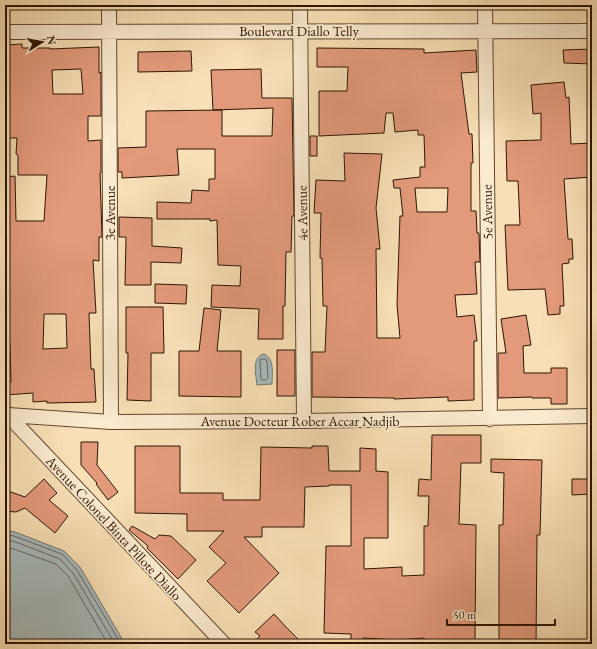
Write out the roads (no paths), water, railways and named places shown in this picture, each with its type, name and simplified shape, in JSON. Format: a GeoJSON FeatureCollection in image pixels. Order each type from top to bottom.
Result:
{"type":"FeatureCollection","features":[{"type":"Feature","properties":{"kind":"street","name":"3e Avenue"},"geometry":{"type":"LineString","coordinates":[[109,5],[111,422]]}},
{"type":"Feature","properties":{"kind":"street","name":"4e Avenue"},"geometry":{"type":"LineString","coordinates":[[300,5],[304,421]]}},
{"type":"Feature","properties":{"kind":"street","name":"5e Avenue"},"geometry":{"type":"LineString","coordinates":[[485,5],[490,419]]}},
{"type":"Feature","properties":{"kind":"street","name":"Boulevard Diallo Telly"},"geometry":{"type":"LineString","coordinates":[[5,32],[592,32]]}},
{"type":"Feature","properties":{"kind":"street","name":"Avenue Docteur Rober Accar Nadjib"},"geometry":{"type":"LineString","coordinates":[[6,413],[111,422],[490,419],[592,416]]}},
{"type":"Feature","properties":{"kind":"street","name":"Avenue Colonel Binta Pillote Diallo"},"geometry":{"type":"LineString","coordinates":[[6,413],[224,644]]}},
{"type":"Feature","properties":{"kind":"water"},"geometry":{"type":"Polygon","coordinates":[[[264,354],[270,359],[272,384],[257,385],[255,372],[256,362],[260,356],[264,354]]]}},
{"type":"Feature","properties":{"kind":"water"},"geometry":{"type":"Polygon","coordinates":[[[5,530],[15,532],[64,551],[80,567],[125,644],[5,644],[5,530]]]}}]}
